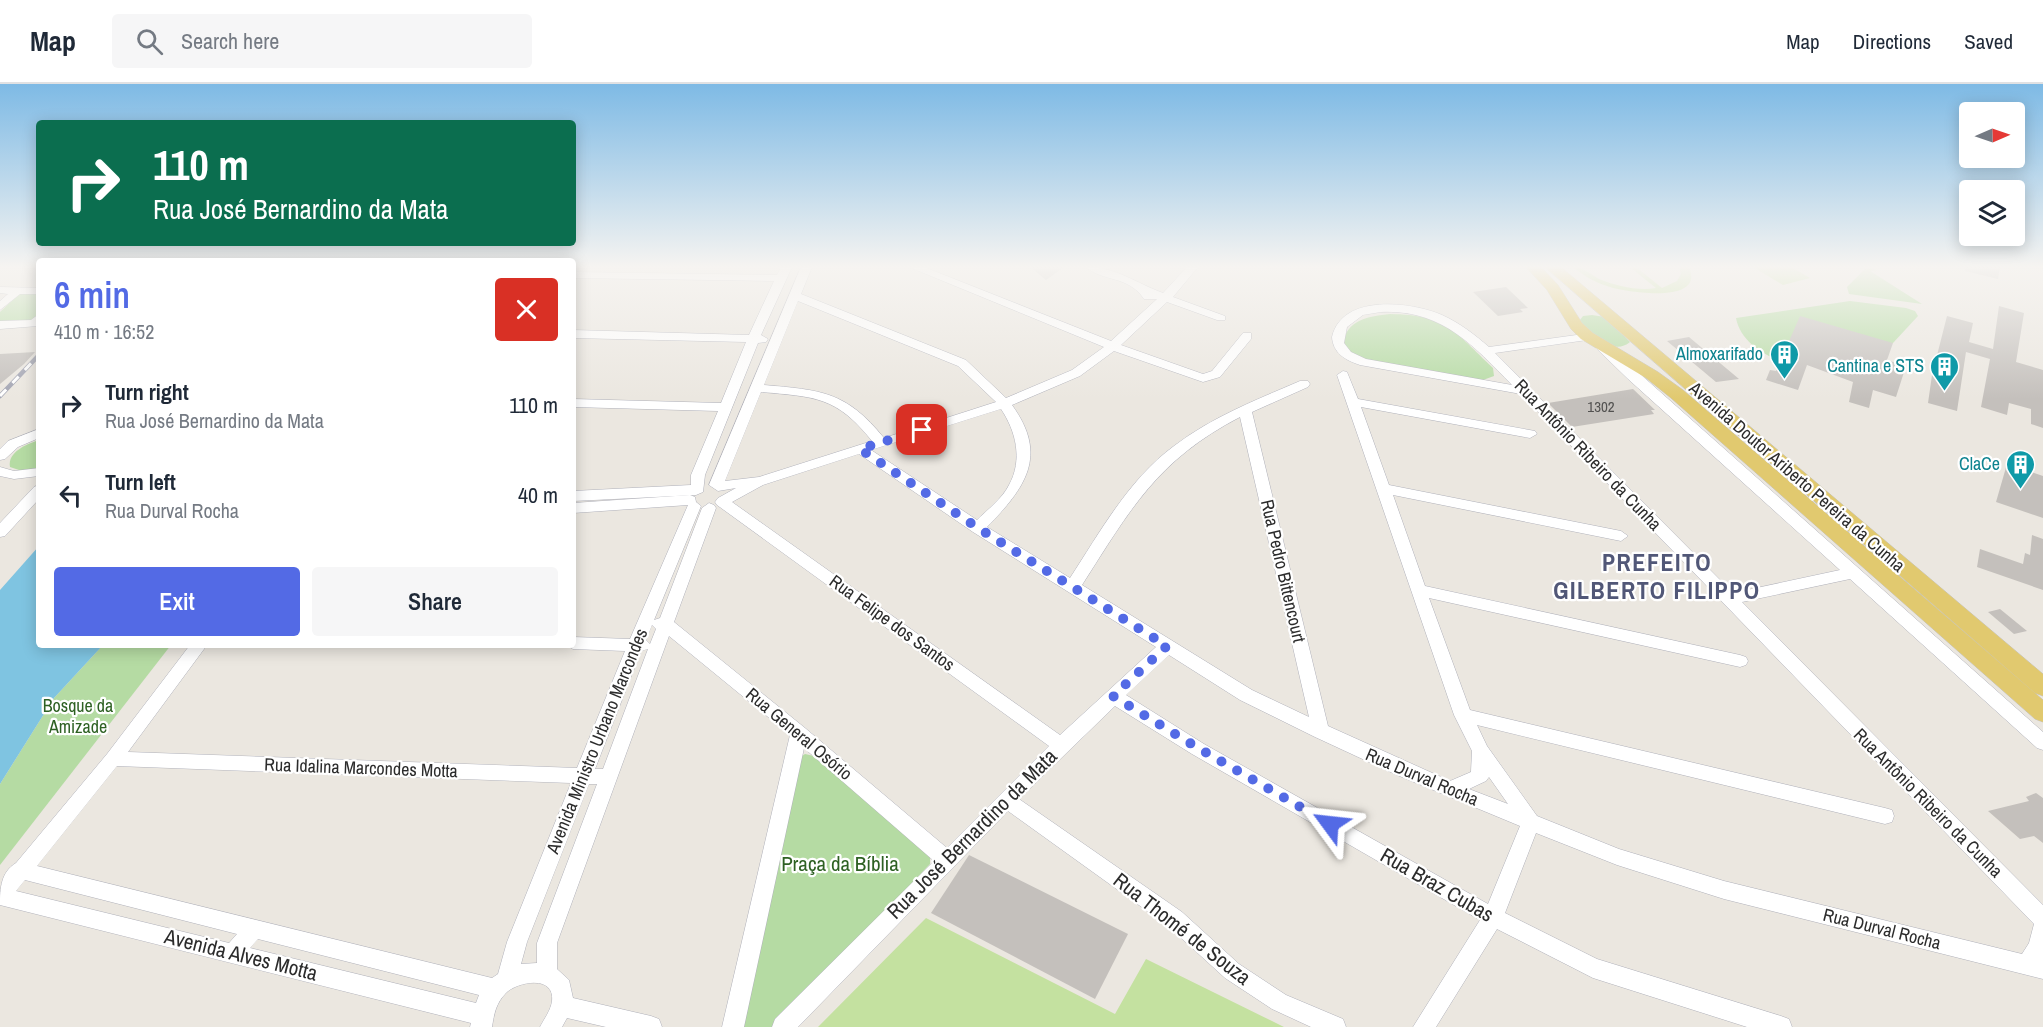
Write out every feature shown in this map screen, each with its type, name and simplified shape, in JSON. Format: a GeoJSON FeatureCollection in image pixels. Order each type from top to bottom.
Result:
{"type":"FeatureCollection","features":[{"type":"Feature","properties":{"kind":"main road","name":"Avenida Doutor Ariberto Pereira da Cunha"},"geometry":{"type":"LineString","coordinates":[[1566,311],[1594,341],[1652,375],[1677,394],[2043,713]]}},
{"type":"Feature","properties":{"kind":"main road"},"geometry":{"type":"LineString","coordinates":[[1579,311],[1605,313]]}},
{"type":"Feature","properties":{"kind":"main road"},"geometry":{"type":"LineString","coordinates":[[1569,317],[1573,312],[1579,311]]}},
{"type":"Feature","properties":{"kind":"main road","name":"Avenida Doutor Ariberto Pereira da Cunha"},"geometry":{"type":"LineString","coordinates":[[1603,311],[2043,687]]}},
{"type":"Feature","properties":{"kind":"main road"},"geometry":{"type":"LineString","coordinates":[[1594,341],[1624,348],[1634,343],[1636,339]]}},
{"type":"Feature","properties":{"kind":"street","name":"Avenida Ministro Urbano Marcondes"},"geometry":{"type":"LineString","coordinates":[[547,973],[547,943],[666,624],[707,496],[698,475],[766,311]]}},
{"type":"Feature","properties":{"kind":"street","name":"Avenida Ministro Urbano Marcondes"},"geometry":{"type":"LineString","coordinates":[[481,1021],[485,1003],[501,984],[644,624],[707,496],[756,388],[787,311]]}},
{"type":"Feature","properties":{"kind":"street"},"geometry":{"type":"LineString","coordinates":[[834,311],[962,363],[982,379],[1004,404],[1021,429],[1025,458],[1016,486],[978,528]]}},
{"type":"Feature","properties":{"kind":"street"},"geometry":{"type":"LineString","coordinates":[[1024,311],[1112,346],[1203,378],[1216,374],[1247,336]]}},
{"type":"Feature","properties":{"kind":"street"},"geometry":{"type":"LineString","coordinates":[[576,508],[707,496],[1004,404],[1076,373],[1112,346],[1151,311]]}},
{"type":"Feature","properties":{"kind":"street"},"geometry":{"type":"LineString","coordinates":[[1205,311],[1221,318]]}},
{"type":"Feature","properties":{"kind":"street","name":"Rua Antônio Ribeiro da Cunha"},"geometry":{"type":"LineString","coordinates":[[1369,311],[1346,320],[1337,332],[1337,342],[1346,354],[1364,362],[1526,391]]}},
{"type":"Feature","properties":{"kind":"street","name":"Rua Antônio Ribeiro da Cunha"},"geometry":{"type":"LineString","coordinates":[[1419,311],[1464,330],[1486,351],[2043,919]]}},
{"type":"Feature","properties":{"kind":"street"},"geometry":{"type":"LineString","coordinates":[[0,325],[34,324],[36,322]]}},
{"type":"Feature","properties":{"kind":"street"},"geometry":{"type":"LineString","coordinates":[[576,334],[776,339]]}},
{"type":"Feature","properties":{"kind":"street"},"geometry":{"type":"LineString","coordinates":[[1486,351],[1594,341]]}},
{"type":"Feature","properties":{"kind":"street","name":"Avenida Doutor Ariberto Pereira da Cunha"},"geometry":{"type":"LineString","coordinates":[[1594,341],[2043,743]]}},
{"type":"Feature","properties":{"kind":"street"},"geometry":{"type":"LineString","coordinates":[[1343,375],[1463,715],[1481,751],[1531,823],[1493,917],[1424,1027]]}},
{"type":"Feature","properties":{"kind":"street"},"geometry":{"type":"LineString","coordinates":[[1072,588],[1129,504],[1161,465],[1195,437],[1245,410],[1304,384]]}},
{"type":"Feature","properties":{"kind":"street"},"geometry":{"type":"LineString","coordinates":[[756,388],[805,393],[839,402],[861,419],[880,443]]}},
{"type":"Feature","properties":{"kind":"street"},"geometry":{"type":"LineString","coordinates":[[1353,402],[1530,434]]}},
{"type":"Feature","properties":{"kind":"street"},"geometry":{"type":"LineString","coordinates":[[576,403],[725,407]]}},
{"type":"Feature","properties":{"kind":"street","name":"Rua Pedro Bittencourt"},"geometry":{"type":"LineString","coordinates":[[1245,410],[1321,732]]}},
{"type":"Feature","properties":{"kind":"street"},"geometry":{"type":"LineString","coordinates":[[1,454],[36,435]]}},
{"type":"Feature","properties":{"kind":"street","name":"Rua Durval Rocha"},"geometry":{"type":"LineString","coordinates":[[860,449],[1072,588],[1246,695],[1321,732],[1450,789],[1617,857],[1725,890],[2035,967]]}},
{"type":"Feature","properties":{"kind":"street"},"geometry":{"type":"LineString","coordinates":[[7,476],[36,472]]}},
{"type":"Feature","properties":{"kind":"street"},"geometry":{"type":"LineString","coordinates":[[7,476],[25,491],[36,493]]}},
{"type":"Feature","properties":{"kind":"street"},"geometry":{"type":"LineString","coordinates":[[1384,489],[1621,536]]}},
{"type":"Feature","properties":{"kind":"street"},"geometry":{"type":"LineString","coordinates":[[0,532],[36,493]]}},
{"type":"Feature","properties":{"kind":"street"},"geometry":{"type":"LineString","coordinates":[[576,496],[707,496]]}},
{"type":"Feature","properties":{"kind":"street","name":"Rua Felipe dos Santos"},"geometry":{"type":"LineString","coordinates":[[707,496],[1061,745]]}},
{"type":"Feature","properties":{"kind":"street"},"geometry":{"type":"LineString","coordinates":[[1728,600],[1853,573]]}},
{"type":"Feature","properties":{"kind":"street"},"geometry":{"type":"LineString","coordinates":[[1419,590],[1740,661]]}},
{"type":"Feature","properties":{"kind":"street"},"geometry":{"type":"LineString","coordinates":[[644,624],[666,624]]}},
{"type":"Feature","properties":{"kind":"street","name":"Rua General Osório"},"geometry":{"type":"LineString","coordinates":[[666,624],[799,733],[947,860]]}},
{"type":"Feature","properties":{"kind":"street"},"geometry":{"type":"LineString","coordinates":[[576,643],[658,645]]}},
{"type":"Feature","properties":{"kind":"street","name":"Rua José Bernardino da Mata"},"geometry":{"type":"LineString","coordinates":[[783,1027],[1061,745],[1167,646]]}},
{"type":"Feature","properties":{"kind":"street"},"geometry":{"type":"LineString","coordinates":[[0,896],[113,759],[197,648]]}},
{"type":"Feature","properties":{"kind":"street","name":"Rua Braz Cubas"},"geometry":{"type":"LineString","coordinates":[[1113,696],[1198,748],[1493,917],[1593,968],[1781,1027]]}},
{"type":"Feature","properties":{"kind":"street"},"geometry":{"type":"LineString","coordinates":[[1463,715],[1885,816]]}},
{"type":"Feature","properties":{"kind":"street"},"geometry":{"type":"LineString","coordinates":[[733,1027],[799,733]]}},
{"type":"Feature","properties":{"kind":"street"},"geometry":{"type":"LineString","coordinates":[[1450,789],[1480,776],[1481,751]]}},
{"type":"Feature","properties":{"kind":"street","name":"Rua Idalina Marcondes Motta"},"geometry":{"type":"LineString","coordinates":[[113,759],[609,777]]}},
{"type":"Feature","properties":{"kind":"street","name":"Rua Thomé de Souza"},"geometry":{"type":"LineString","coordinates":[[1006,800],[1175,919],[1232,971],[1279,1002],[1335,1027]]}},
{"type":"Feature","properties":{"kind":"street","name":"Avenida Alves Motta"},"geometry":{"type":"LineString","coordinates":[[20,870],[254,928],[501,984]]}},
{"type":"Feature","properties":{"kind":"street","name":"Avenida Alves Motta"},"geometry":{"type":"LineString","coordinates":[[0,896],[233,954],[481,1021]]}},
{"type":"Feature","properties":{"kind":"street"},"geometry":{"type":"LineString","coordinates":[[2035,967],[2043,927]]}},
{"type":"Feature","properties":{"kind":"street"},"geometry":{"type":"LineString","coordinates":[[233,954],[254,928]]}},
{"type":"Feature","properties":{"kind":"street"},"geometry":{"type":"LineString","coordinates":[[501,984],[528,971],[547,973],[557,980],[563,994],[562,1006],[551,1027]]}},
{"type":"Feature","properties":{"kind":"street"},"geometry":{"type":"LineString","coordinates":[[562,1006],[651,1027]]}},
{"type":"Feature","properties":{"kind":"green space"},"geometry":{"type":"Polygon","coordinates":[[[36,311],[36,317],[31,321],[0,322],[0,312],[36,311]]]}},
{"type":"Feature","properties":{"kind":"green space"},"geometry":{"type":"Polygon","coordinates":[[[1783,311],[1915,311],[1918,316],[1893,343],[1781,361],[1752,345],[1742,333],[1736,318],[1783,311]]]}},
{"type":"Feature","properties":{"kind":"green space"},"geometry":{"type":"Polygon","coordinates":[[[1390,314],[1425,318],[1448,328],[1493,368],[1494,376],[1483,380],[1363,359],[1350,354],[1343,344],[1345,336],[1354,324],[1374,316],[1390,314]]]}},
{"type":"Feature","properties":{"kind":"green space"},"geometry":{"type":"Polygon","coordinates":[[[1583,316],[1605,317],[1630,342],[1617,347],[1598,338],[1582,325],[1580,320],[1583,316]]]}},
{"type":"Feature","properties":{"kind":"green space"},"geometry":{"type":"Polygon","coordinates":[[[36,441],[36,469],[22,471],[10,467],[12,457],[24,446],[36,441]]]}},
{"type":"Feature","properties":{"kind":"green space","name":"Bosque da Amizade"},"geometry":{"type":"Polygon","coordinates":[[[100,648],[169,648],[0,865],[0,784],[54,698],[100,648]]]}},
{"type":"Feature","properties":{"kind":"green space","name":"Praça da Bíblia"},"geometry":{"type":"Polygon","coordinates":[[[805,754],[814,756],[930,854],[930,864],[775,1027],[741,1027],[796,760],[805,754]]]}},
{"type":"Feature","properties":{"kind":"green space"},"geometry":{"type":"Polygon","coordinates":[[[926,918],[1115,1014],[1146,959],[1284,1027],[818,1027],[926,918]]]}},
{"type":"Feature","properties":{"kind":"water"},"geometry":{"type":"Polygon","coordinates":[[[36,549],[36,648],[100,648],[54,698],[0,784],[0,590],[36,549]]]}},
{"type":"Feature","properties":{"kind":"building"},"geometry":{"type":"Polygon","coordinates":[[[1493,311],[1523,312],[1498,316],[1493,311]]]}},
{"type":"Feature","properties":{"kind":"building"},"geometry":{"type":"Polygon","coordinates":[[[1998,311],[2024,313],[2016,362],[2043,370],[2043,428],[2031,424],[2031,409],[2009,403],[2007,415],[1981,407],[1990,359],[1966,352],[1957,411],[1928,403],[1932,375],[1947,316],[1973,323],[1969,342],[1993,349],[1998,311]]]}},
{"type":"Feature","properties":{"kind":"building"},"geometry":{"type":"Polygon","coordinates":[[[1800,316],[1893,343],[1887,360],[1906,366],[1896,397],[1873,390],[1869,408],[1849,402],[1853,382],[1807,365],[1798,390],[1766,380],[1770,370],[1776,371],[1800,316]]]}},
{"type":"Feature","properties":{"kind":"building"},"geometry":{"type":"Polygon","coordinates":[[[1689,337],[1739,379],[1716,382],[1667,341],[1689,337]]]}},
{"type":"Feature","properties":{"kind":"building"},"geometry":{"type":"Polygon","coordinates":[[[35,352],[24,364],[0,384],[0,354],[35,352]]]}},
{"type":"Feature","properties":{"kind":"building"},"geometry":{"type":"Polygon","coordinates":[[[1633,389],[1655,410],[1651,410],[1654,414],[1572,427],[1548,403],[1633,389]]]}},
{"type":"Feature","properties":{"kind":"building","name":"ClaCe"},"geometry":{"type":"Polygon","coordinates":[[[2007,464],[2043,476],[2043,518],[1996,502],[2007,464]]]}},
{"type":"Feature","properties":{"kind":"building"},"geometry":{"type":"Polygon","coordinates":[[[2032,535],[2043,539],[2043,590],[1977,567],[1980,549],[2023,564],[2025,553],[2030,555],[2032,535]]]}},
{"type":"Feature","properties":{"kind":"building"},"geometry":{"type":"Polygon","coordinates":[[[2000,609],[2027,631],[2014,634],[1988,612],[2000,609]]]}},
{"type":"Feature","properties":{"kind":"building"},"geometry":{"type":"Polygon","coordinates":[[[2036,793],[2043,798],[2043,843],[2034,836],[2020,839],[1988,811],[2029,801],[2026,797],[2036,793]]]}},
{"type":"Feature","properties":{"kind":"building"},"geometry":{"type":"Polygon","coordinates":[[[969,855],[1128,934],[1095,999],[931,913],[969,855]]]}},
{"type":"Feature","properties":{"kind":"railway"},"geometry":{"type":"LineString","coordinates":[[0,396],[36,358]]}},
{"type":"Feature","properties":{"kind":"place","name":"Almoxarifado"},"geometry":{"type":"Point","coordinates":[1784,380]}},
{"type":"Feature","properties":{"kind":"place","name":"Cantina e STS"},"geometry":{"type":"Point","coordinates":[1945,392]}},
{"type":"Feature","properties":{"kind":"place","name":"ClaCe"},"geometry":{"type":"Point","coordinates":[2021,490]}},
{"type":"Feature","properties":{"kind":"district","name":"PREFEITO GILBERTO FILIPPO"},"geometry":{"type":"Point","coordinates":[1657,577]}},
{"type":"Feature","properties":{"kind":"route"},"geometry":{"type":"LineString","coordinates":[[922,430],[860,449],[978,528],[1167,646],[1113,696],[1330,824]]}}]}
